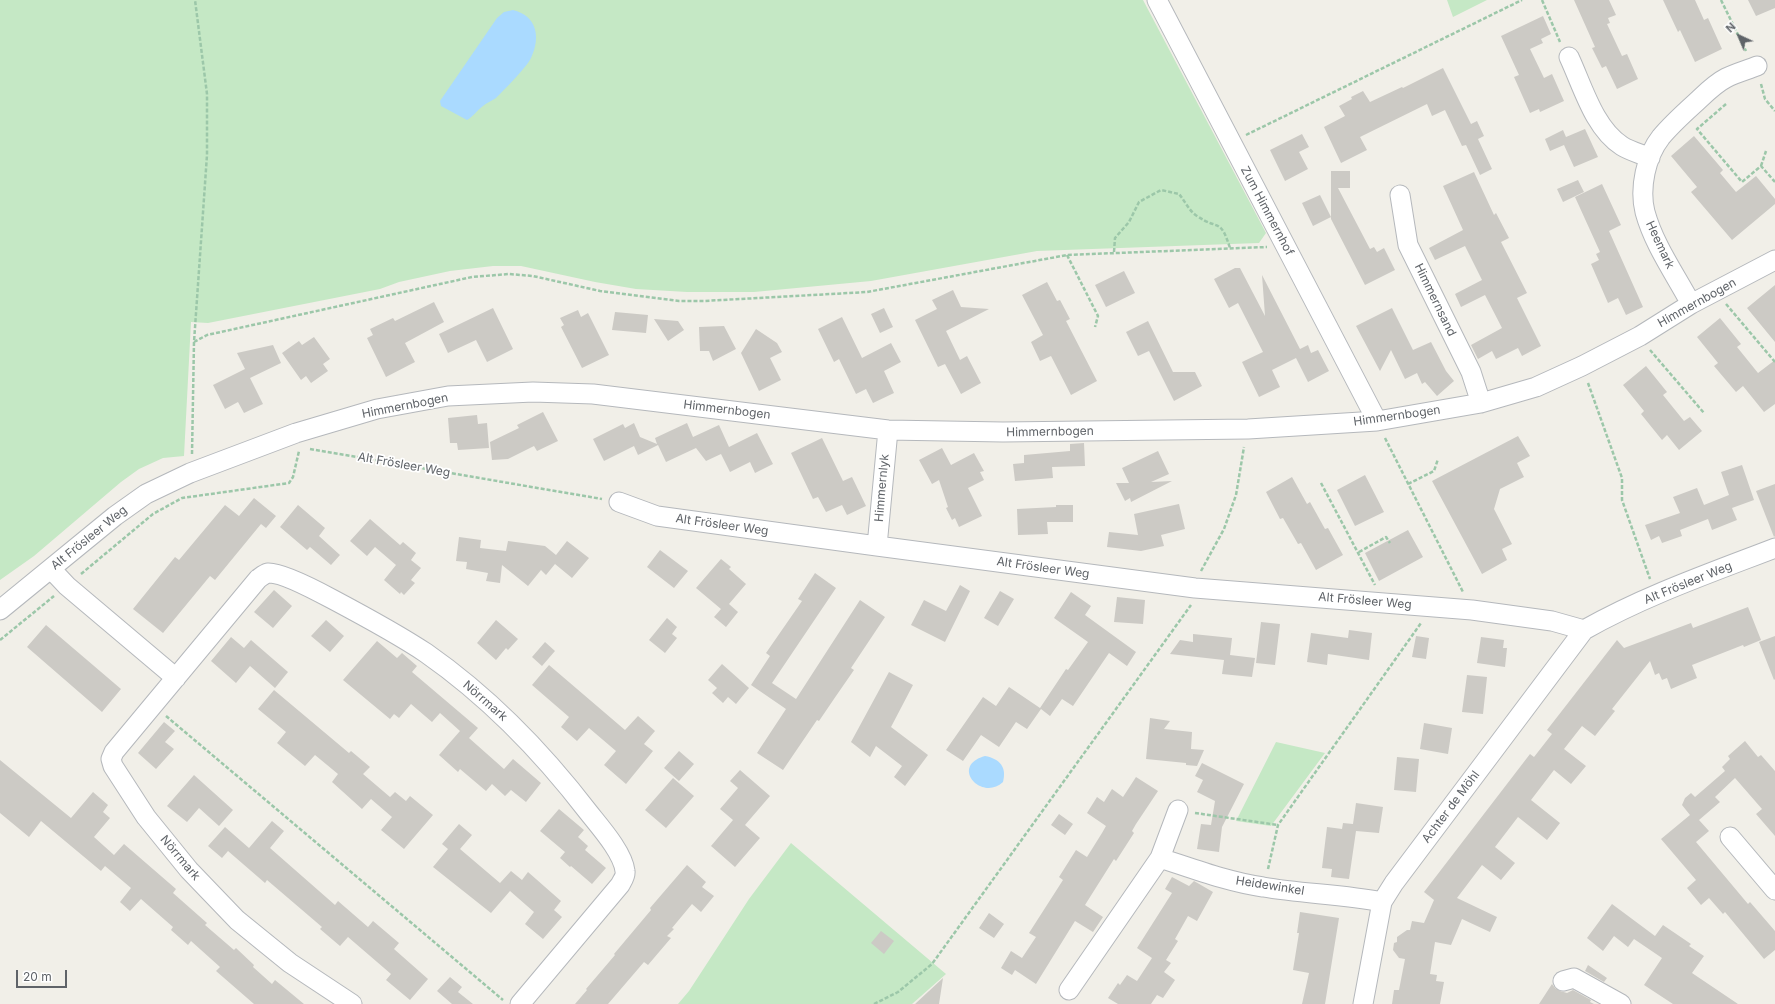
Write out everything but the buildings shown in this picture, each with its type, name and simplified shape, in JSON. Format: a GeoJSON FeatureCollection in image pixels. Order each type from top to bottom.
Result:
{"type":"FeatureCollection","features":[{"type":"Feature","properties":{"kind":"street","name":"Zum Himmernhof"},"geometry":{"type":"LineString","coordinates":[[1157,0],[1377,421]]}},
{"type":"Feature","properties":{"kind":"street"},"geometry":{"type":"LineString","coordinates":[[1569,57],[1601,126],[1610,137],[1622,146],[1650,158]]}},
{"type":"Feature","properties":{"kind":"street","name":"Heemark"},"geometry":{"type":"LineString","coordinates":[[1691,304],[1654,237],[1645,211],[1643,193],[1645,175],[1650,158],[1660,138],[1675,121],[1712,88],[1726,78],[1757,66]]}},
{"type":"Feature","properties":{"kind":"street","name":"Himmernsand"},"geometry":{"type":"LineString","coordinates":[[1400,195],[1408,244],[1471,372],[1480,403]]}},
{"type":"Feature","properties":{"kind":"street","name":"Himmernbogen"},"geometry":{"type":"LineString","coordinates":[[298,440],[376,409],[448,396],[533,392],[592,394],[888,430],[1003,432],[1248,429],[1377,421],[1480,403],[1536,387],[1582,366],[1640,336],[1691,304],[1775,260]]}},
{"type":"Feature","properties":{"kind":"street","name":"Himmernlyk"},"geometry":{"type":"LineString","coordinates":[[877,546],[888,430]]}},
{"type":"Feature","properties":{"kind":"street","name":"Alt Frösleer Weg"},"geometry":{"type":"LineString","coordinates":[[0,610],[115,516],[146,494],[192,473],[298,440]]}},
{"type":"Feature","properties":{"kind":"street","name":"Alt Frösleer Weg"},"geometry":{"type":"LineString","coordinates":[[618,502],[657,516],[877,546],[1195,588],[1472,610],[1552,621],[1584,630],[1655,595],[1775,548]]}},
{"type":"Feature","properties":{"kind":"street"},"geometry":{"type":"LineString","coordinates":[[51,569],[67,586],[176,678]]}},
{"type":"Feature","properties":{"kind":"street","name":"Nörrmark"},"geometry":{"type":"LineString","coordinates":[[352,1004],[290,963],[238,920],[189,870],[146,816],[112,766],[111,759],[114,752],[258,580],[266,573],[276,574],[321,593],[374,621],[426,654],[475,691],[520,733],[563,779],[623,860],[626,874],[620,885],[520,1004]]}},
{"type":"Feature","properties":{"kind":"street","name":"Achter de Möhl"},"geometry":{"type":"LineString","coordinates":[[1363,1004],[1382,902],[1394,883],[1584,630]]}},
{"type":"Feature","properties":{"kind":"street"},"geometry":{"type":"LineString","coordinates":[[1070,990],[1160,858],[1178,810]]}},
{"type":"Feature","properties":{"kind":"street"},"geometry":{"type":"LineString","coordinates":[[1730,837],[1775,890]]}},
{"type":"Feature","properties":{"kind":"street","name":"Heidewinkel"},"geometry":{"type":"LineString","coordinates":[[1160,858],[1238,882],[1264,888],[1364,898],[1382,902]]}},
{"type":"Feature","properties":{"kind":"street"},"geometry":{"type":"LineString","coordinates":[[1564,981],[1574,978],[1621,1004]]}},
{"type":"Feature","properties":{"kind":"path"},"geometry":{"type":"LineString","coordinates":[[192,473],[194,342],[207,155],[207,94],[195,0]]}},
{"type":"Feature","properties":{"kind":"path"},"geometry":{"type":"LineString","coordinates":[[1230,142],[1522,0]]}},
{"type":"Feature","properties":{"kind":"path"},"geometry":{"type":"LineString","coordinates":[[1542,0],[1563,49],[1569,57]]}},
{"type":"Feature","properties":{"kind":"path"},"geometry":{"type":"LineString","coordinates":[[1721,0],[1742,46],[1757,66],[1765,99],[1775,111]]}},
{"type":"Feature","properties":{"kind":"path"},"geometry":{"type":"LineString","coordinates":[[1726,104],[1697,129],[1742,182],[1761,166],[1766,151]]}},
{"type":"Feature","properties":{"kind":"path"},"geometry":{"type":"LineString","coordinates":[[1761,166],[1775,182]]}},
{"type":"Feature","properties":{"kind":"path"},"geometry":{"type":"LineString","coordinates":[[1114,252],[1115,238],[1129,222],[1139,202],[1161,190],[1179,194],[1191,211],[1198,217],[1221,227],[1225,233],[1230,248]]}},
{"type":"Feature","properties":{"kind":"path"},"geometry":{"type":"LineString","coordinates":[[194,342],[207,335],[472,277],[509,274],[533,276],[600,291],[679,301],[704,301],[867,292],[1067,255],[1114,252],[1286,247]]}},
{"type":"Feature","properties":{"kind":"path"},"geometry":{"type":"LineString","coordinates":[[1067,255],[1098,316],[1095,327]]}},
{"type":"Feature","properties":{"kind":"path"},"geometry":{"type":"LineString","coordinates":[[1719,289],[1723,300],[1775,361]]}},
{"type":"Feature","properties":{"kind":"path"},"geometry":{"type":"LineString","coordinates":[[1640,336],[1649,349],[1704,413]]}},
{"type":"Feature","properties":{"kind":"path"},"geometry":{"type":"LineString","coordinates":[[1582,366],[1622,478],[1622,500],[1655,595]]}},
{"type":"Feature","properties":{"kind":"path"},"geometry":{"type":"LineString","coordinates":[[1377,421],[1472,610]]}},
{"type":"Feature","properties":{"kind":"path"},"geometry":{"type":"LineString","coordinates":[[874,1004],[898,992],[932,964],[1194,601],[1195,588],[1199,574],[1224,529],[1236,495],[1248,429]]}},
{"type":"Feature","properties":{"kind":"path"},"geometry":{"type":"LineString","coordinates":[[0,640],[153,514],[182,498],[289,483],[293,477],[298,440]]}},
{"type":"Feature","properties":{"kind":"path","name":"Alt Frösleer Weg"},"geometry":{"type":"LineString","coordinates":[[308,448],[618,502]]}},
{"type":"Feature","properties":{"kind":"path"},"geometry":{"type":"LineString","coordinates":[[1408,484],[1434,471],[1438,459]]}},
{"type":"Feature","properties":{"kind":"path"},"geometry":{"type":"LineString","coordinates":[[1321,483],[1375,584],[1375,602]]}},
{"type":"Feature","properties":{"kind":"path"},"geometry":{"type":"LineString","coordinates":[[1358,552],[1386,537],[1390,543]]}},
{"type":"Feature","properties":{"kind":"path"},"geometry":{"type":"LineString","coordinates":[[1264,888],[1278,825],[1432,606]]}},
{"type":"Feature","properties":{"kind":"path"},"geometry":{"type":"LineString","coordinates":[[153,705],[508,1004]]}},
{"type":"Feature","properties":{"kind":"path"},"geometry":{"type":"LineString","coordinates":[[1178,810],[1278,825]]}},
{"type":"Feature","properties":{"kind":"green space"},"geometry":{"type":"Polygon","coordinates":[[[0,0],[1143,0],[1266,233],[1259,243],[1037,251],[871,281],[754,292],[687,292],[636,289],[521,266],[493,266],[450,271],[399,282],[380,289],[208,323],[191,322],[184,456],[163,458],[139,469],[121,482],[34,556],[0,580],[0,0]]]}},
{"type":"Feature","properties":{"kind":"green space"},"geometry":{"type":"Polygon","coordinates":[[[1447,0],[1487,0],[1453,17],[1447,0]]]}},
{"type":"Feature","properties":{"kind":"green space"},"geometry":{"type":"Polygon","coordinates":[[[1276,742],[1325,753],[1271,826],[1236,821],[1276,742]]]}},
{"type":"Feature","properties":{"kind":"green space"},"geometry":{"type":"Polygon","coordinates":[[[791,843],[946,974],[912,1004],[678,1004],[689,991],[749,899],[791,843]]]}},
{"type":"Feature","properties":{"kind":"water"},"geometry":{"type":"Polygon","coordinates":[[[513,10],[527,17],[535,28],[536,42],[529,62],[496,98],[484,105],[467,120],[441,106],[440,101],[497,18],[504,12],[513,10]]]}},
{"type":"Feature","properties":{"kind":"water"},"geometry":{"type":"Polygon","coordinates":[[[985,756],[995,759],[1003,768],[1003,782],[995,787],[986,788],[979,785],[969,774],[970,767],[975,761],[985,756]]]}}]}
